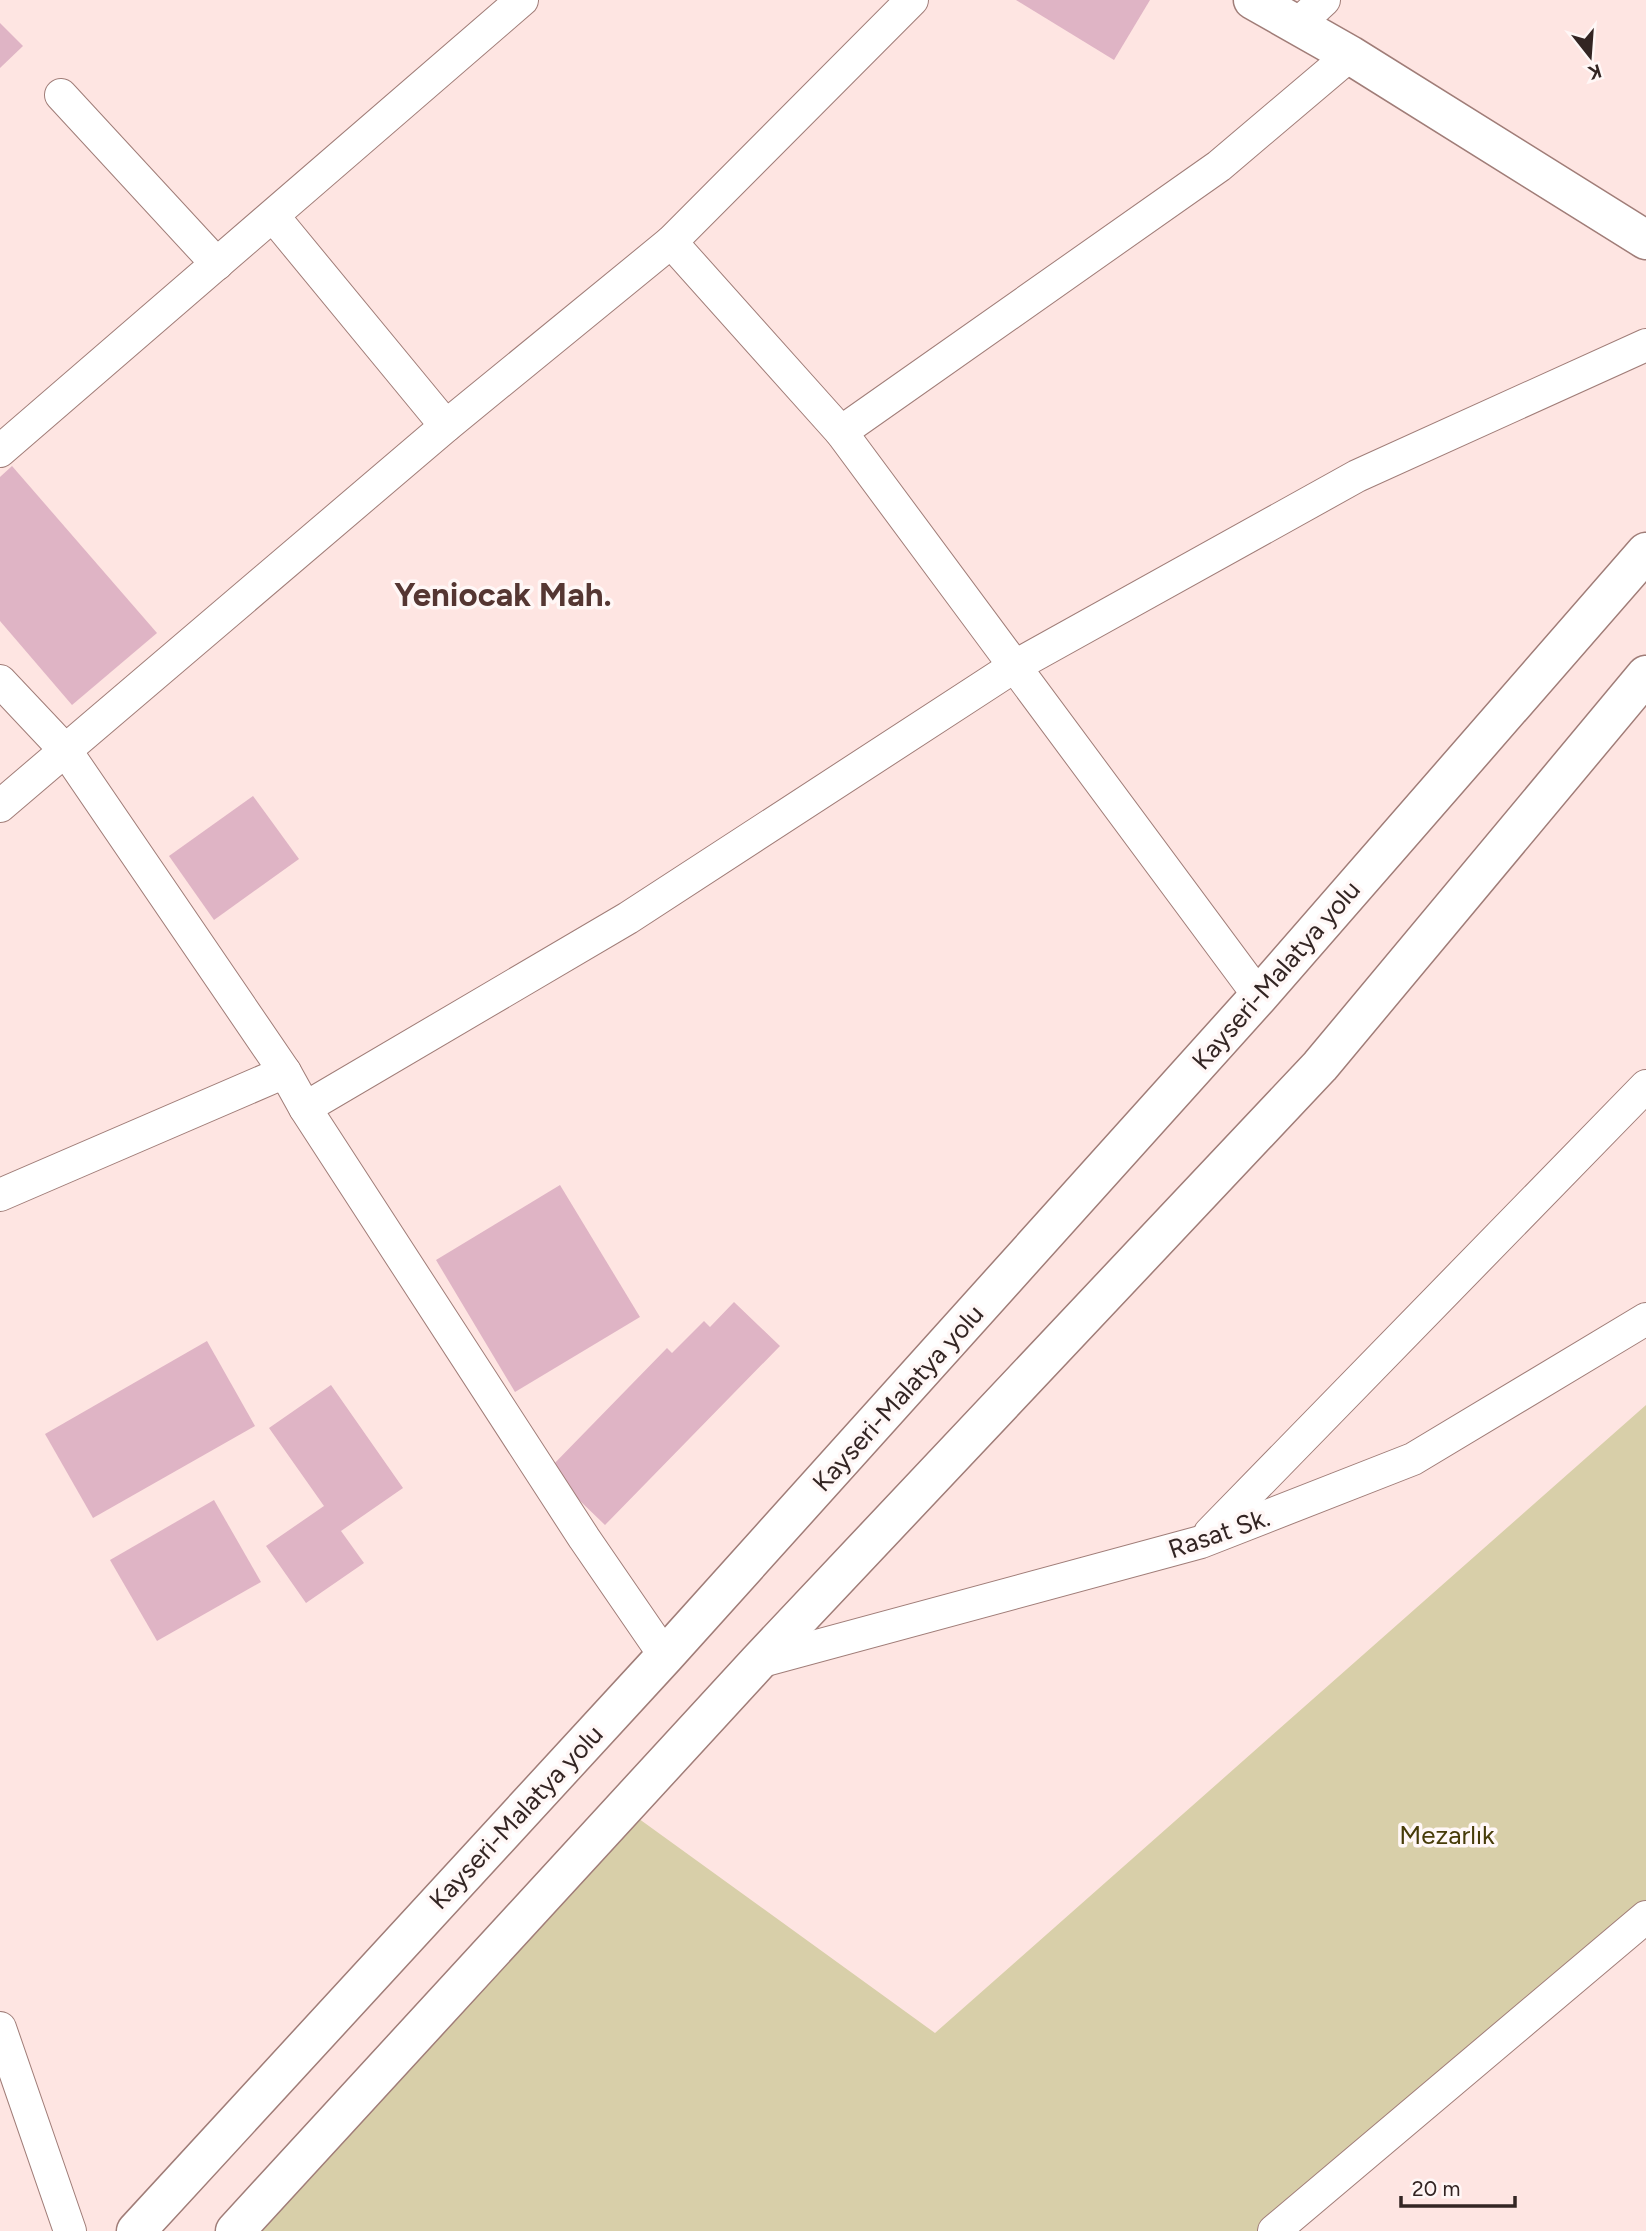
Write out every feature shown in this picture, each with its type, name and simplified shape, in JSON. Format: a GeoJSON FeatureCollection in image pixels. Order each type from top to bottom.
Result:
{"type":"FeatureCollection","features":[{"type":"Feature","properties":{"kind":"main road"},"geometry":{"type":"LineString","coordinates":[[1253,0],[1311,13],[1350,55],[1646,240]]}},
{"type":"Feature","properties":{"kind":"main road","name":"Kayseri-Malatya yolu"},"geometry":{"type":"LineString","coordinates":[[136,2231],[666,1656],[1259,996],[1646,552]]}},
{"type":"Feature","properties":{"kind":"main road"},"geometry":{"type":"LineString","coordinates":[[235,2231],[758,1662],[1320,1066],[1646,676]]}},
{"type":"Feature","properties":{"kind":"street"},"geometry":{"type":"LineString","coordinates":[[0,451],[522,0]]}},
{"type":"Feature","properties":{"kind":"street"},"geometry":{"type":"LineString","coordinates":[[0,806],[446,426],[671,242],[912,0]]}},
{"type":"Feature","properties":{"kind":"street"},"geometry":{"type":"LineString","coordinates":[[841,432],[1219,166],[1350,55]]}},
{"type":"Feature","properties":{"kind":"street"},"geometry":{"type":"LineString","coordinates":[[61,95],[217,264]]}},
{"type":"Feature","properties":{"kind":"street"},"geometry":{"type":"LineString","coordinates":[[273,216],[446,426]]}},
{"type":"Feature","properties":{"kind":"street"},"geometry":{"type":"LineString","coordinates":[[671,242],[841,432],[1259,996]]}},
{"type":"Feature","properties":{"kind":"street"},"geometry":{"type":"LineString","coordinates":[[306,1108],[628,918],[1015,666],[1357,476],[1646,345]]}},
{"type":"Feature","properties":{"kind":"street"},"geometry":{"type":"LineString","coordinates":[[0,681],[66,751],[285,1072],[584,1538],[666,1656]]}},
{"type":"Feature","properties":{"kind":"street"},"geometry":{"type":"LineString","coordinates":[[0,1195],[285,1072]]}},
{"type":"Feature","properties":{"kind":"street"},"geometry":{"type":"LineString","coordinates":[[1201,1542],[1646,1086]]}},
{"type":"Feature","properties":{"kind":"street","name":"Rasat Sk."},"geometry":{"type":"LineString","coordinates":[[758,1662],[1201,1542],[1413,1459],[1646,1319]]}},
{"type":"Feature","properties":{"kind":"street"},"geometry":{"type":"LineString","coordinates":[[1274,2231],[1646,1917]]}},
{"type":"Feature","properties":{"kind":"street"},"geometry":{"type":"LineString","coordinates":[[0,2028],[70,2231]]}},
{"type":"Feature","properties":{"kind":"green space","name":"Mezarlık"},"geometry":{"type":"Polygon","coordinates":[[[1646,1405],[1646,1916],[1274,2231],[235,2231],[624,1808],[935,2033],[1646,1405]]]}},
{"type":"Feature","properties":{"kind":"building"},"geometry":{"type":"Polygon","coordinates":[[[1016,0],[1150,0],[1114,60],[1016,0]]]}},
{"type":"Feature","properties":{"kind":"building"},"geometry":{"type":"Polygon","coordinates":[[[0,23],[23,46],[0,68],[0,23]]]}},
{"type":"Feature","properties":{"kind":"building"},"geometry":{"type":"Polygon","coordinates":[[[12,466],[157,633],[72,705],[0,621],[0,477],[12,466]]]}},
{"type":"Feature","properties":{"kind":"building"},"geometry":{"type":"Polygon","coordinates":[[[253,796],[299,859],[214,920],[169,856],[253,796]]]}},
{"type":"Feature","properties":{"kind":"building"},"geometry":{"type":"Polygon","coordinates":[[[560,1185],[640,1317],[515,1392],[436,1260],[560,1185]]]}},
{"type":"Feature","properties":{"kind":"building"},"geometry":{"type":"Polygon","coordinates":[[[734,1302],[780,1346],[605,1525],[548,1470],[667,1348],[672,1353],[704,1321],[710,1327],[734,1302]]]}},
{"type":"Feature","properties":{"kind":"building"},"geometry":{"type":"Polygon","coordinates":[[[207,1341],[255,1426],[93,1518],[45,1434],[207,1341]]]}},
{"type":"Feature","properties":{"kind":"building"},"geometry":{"type":"Polygon","coordinates":[[[331,1385],[403,1488],[341,1531],[364,1563],[306,1603],[266,1546],[324,1506],[269,1428],[331,1385]]]}},
{"type":"Feature","properties":{"kind":"building"},"geometry":{"type":"Polygon","coordinates":[[[214,1500],[261,1582],[157,1641],[110,1560],[214,1500]]]}},
{"type":"Feature","properties":{"kind":"district","name":"Yeniocak Mah."},"geometry":{"type":"Point","coordinates":[503,594]}}]}
